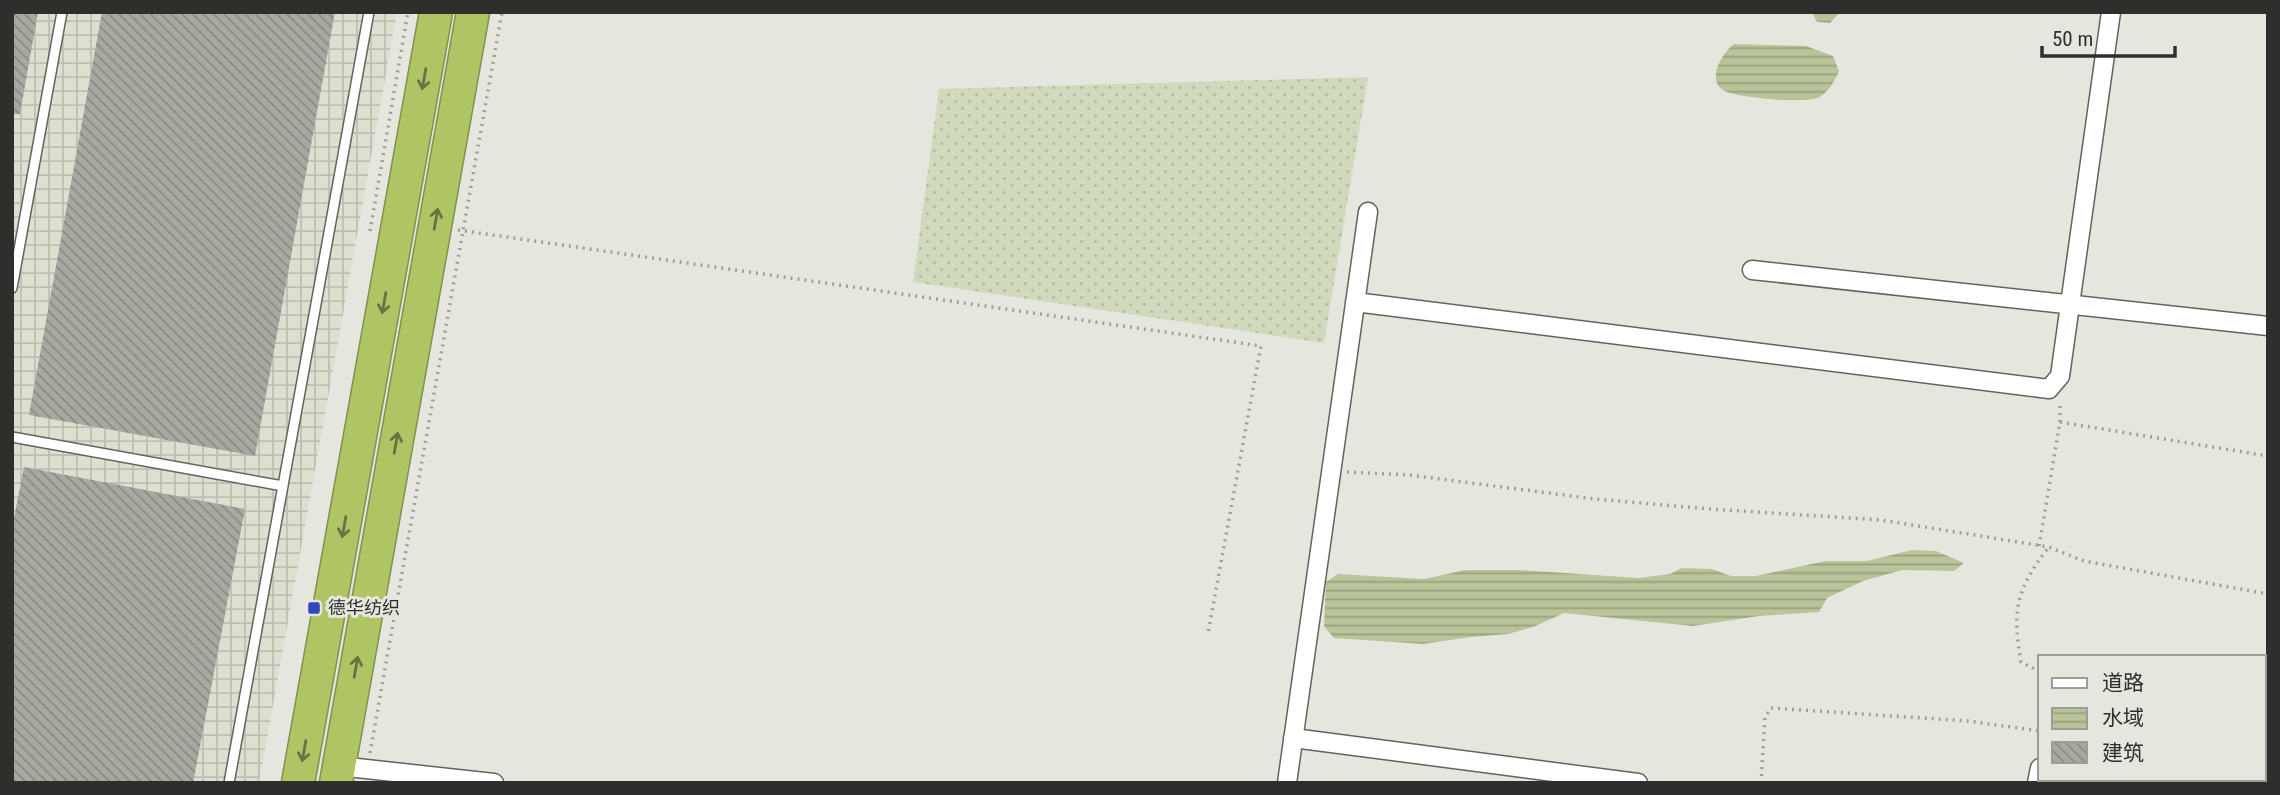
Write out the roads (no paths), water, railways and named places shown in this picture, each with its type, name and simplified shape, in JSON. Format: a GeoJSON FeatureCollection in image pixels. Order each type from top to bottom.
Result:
{"type":"FeatureCollection","features":[{"type":"Feature","properties":{"kind":"highway"},"geometry":{"type":"LineString","coordinates":[[298,783],[436,12]]}},
{"type":"Feature","properties":{"kind":"highway"},"geometry":{"type":"LineString","coordinates":[[347,773],[449,228],[472,12]]}},
{"type":"Feature","properties":{"kind":"street"},"geometry":{"type":"LineString","coordinates":[[1355,302],[2049,388],[2060,376],[2111,12]]}},
{"type":"Feature","properties":{"kind":"street"},"geometry":{"type":"LineString","coordinates":[[1287,783],[1368,212]]}},
{"type":"Feature","properties":{"kind":"street"},"geometry":{"type":"LineString","coordinates":[[1752,270],[2268,326]]}},
{"type":"Feature","properties":{"kind":"street"},"geometry":{"type":"LineString","coordinates":[[1293,738],[1639,783]]}},
{"type":"Feature","properties":{"kind":"street"},"geometry":{"type":"LineString","coordinates":[[347,773],[494,783]]}},
{"type":"Feature","properties":{"kind":"lane"},"geometry":{"type":"LineString","coordinates":[[12,288],[62,12]]}},
{"type":"Feature","properties":{"kind":"lane"},"geometry":{"type":"LineString","coordinates":[[229,783],[369,12]]}},
{"type":"Feature","properties":{"kind":"lane"},"geometry":{"type":"LineString","coordinates":[[12,437],[283,486]]}},
{"type":"Feature","properties":{"kind":"water"},"geometry":{"type":"Polygon","coordinates":[[[1812,12],[1840,12],[1830,23],[1817,22],[1812,12]]]}},
{"type":"Feature","properties":{"kind":"water"},"geometry":{"type":"Polygon","coordinates":[[[1734,44],[1806,46],[1833,56],[1839,71],[1826,92],[1813,99],[1771,99],[1730,93],[1718,85],[1716,73],[1721,59],[1734,44]]]}},
{"type":"Feature","properties":{"kind":"water"},"geometry":{"type":"Polygon","coordinates":[[[1912,550],[1936,551],[1964,563],[1954,571],[1902,570],[1863,581],[1827,598],[1819,612],[1759,616],[1693,626],[1564,613],[1533,627],[1508,634],[1423,644],[1334,638],[1324,626],[1326,582],[1338,574],[1424,579],[1465,570],[1520,570],[1638,578],[1670,574],[1682,568],[1712,569],[1731,576],[1756,576],[1826,561],[1867,561],[1912,550]]]}},
{"type":"Feature","properties":{"kind":"place","name":"德华纺织"},"geometry":{"type":"Point","coordinates":[314,608]}}]}
